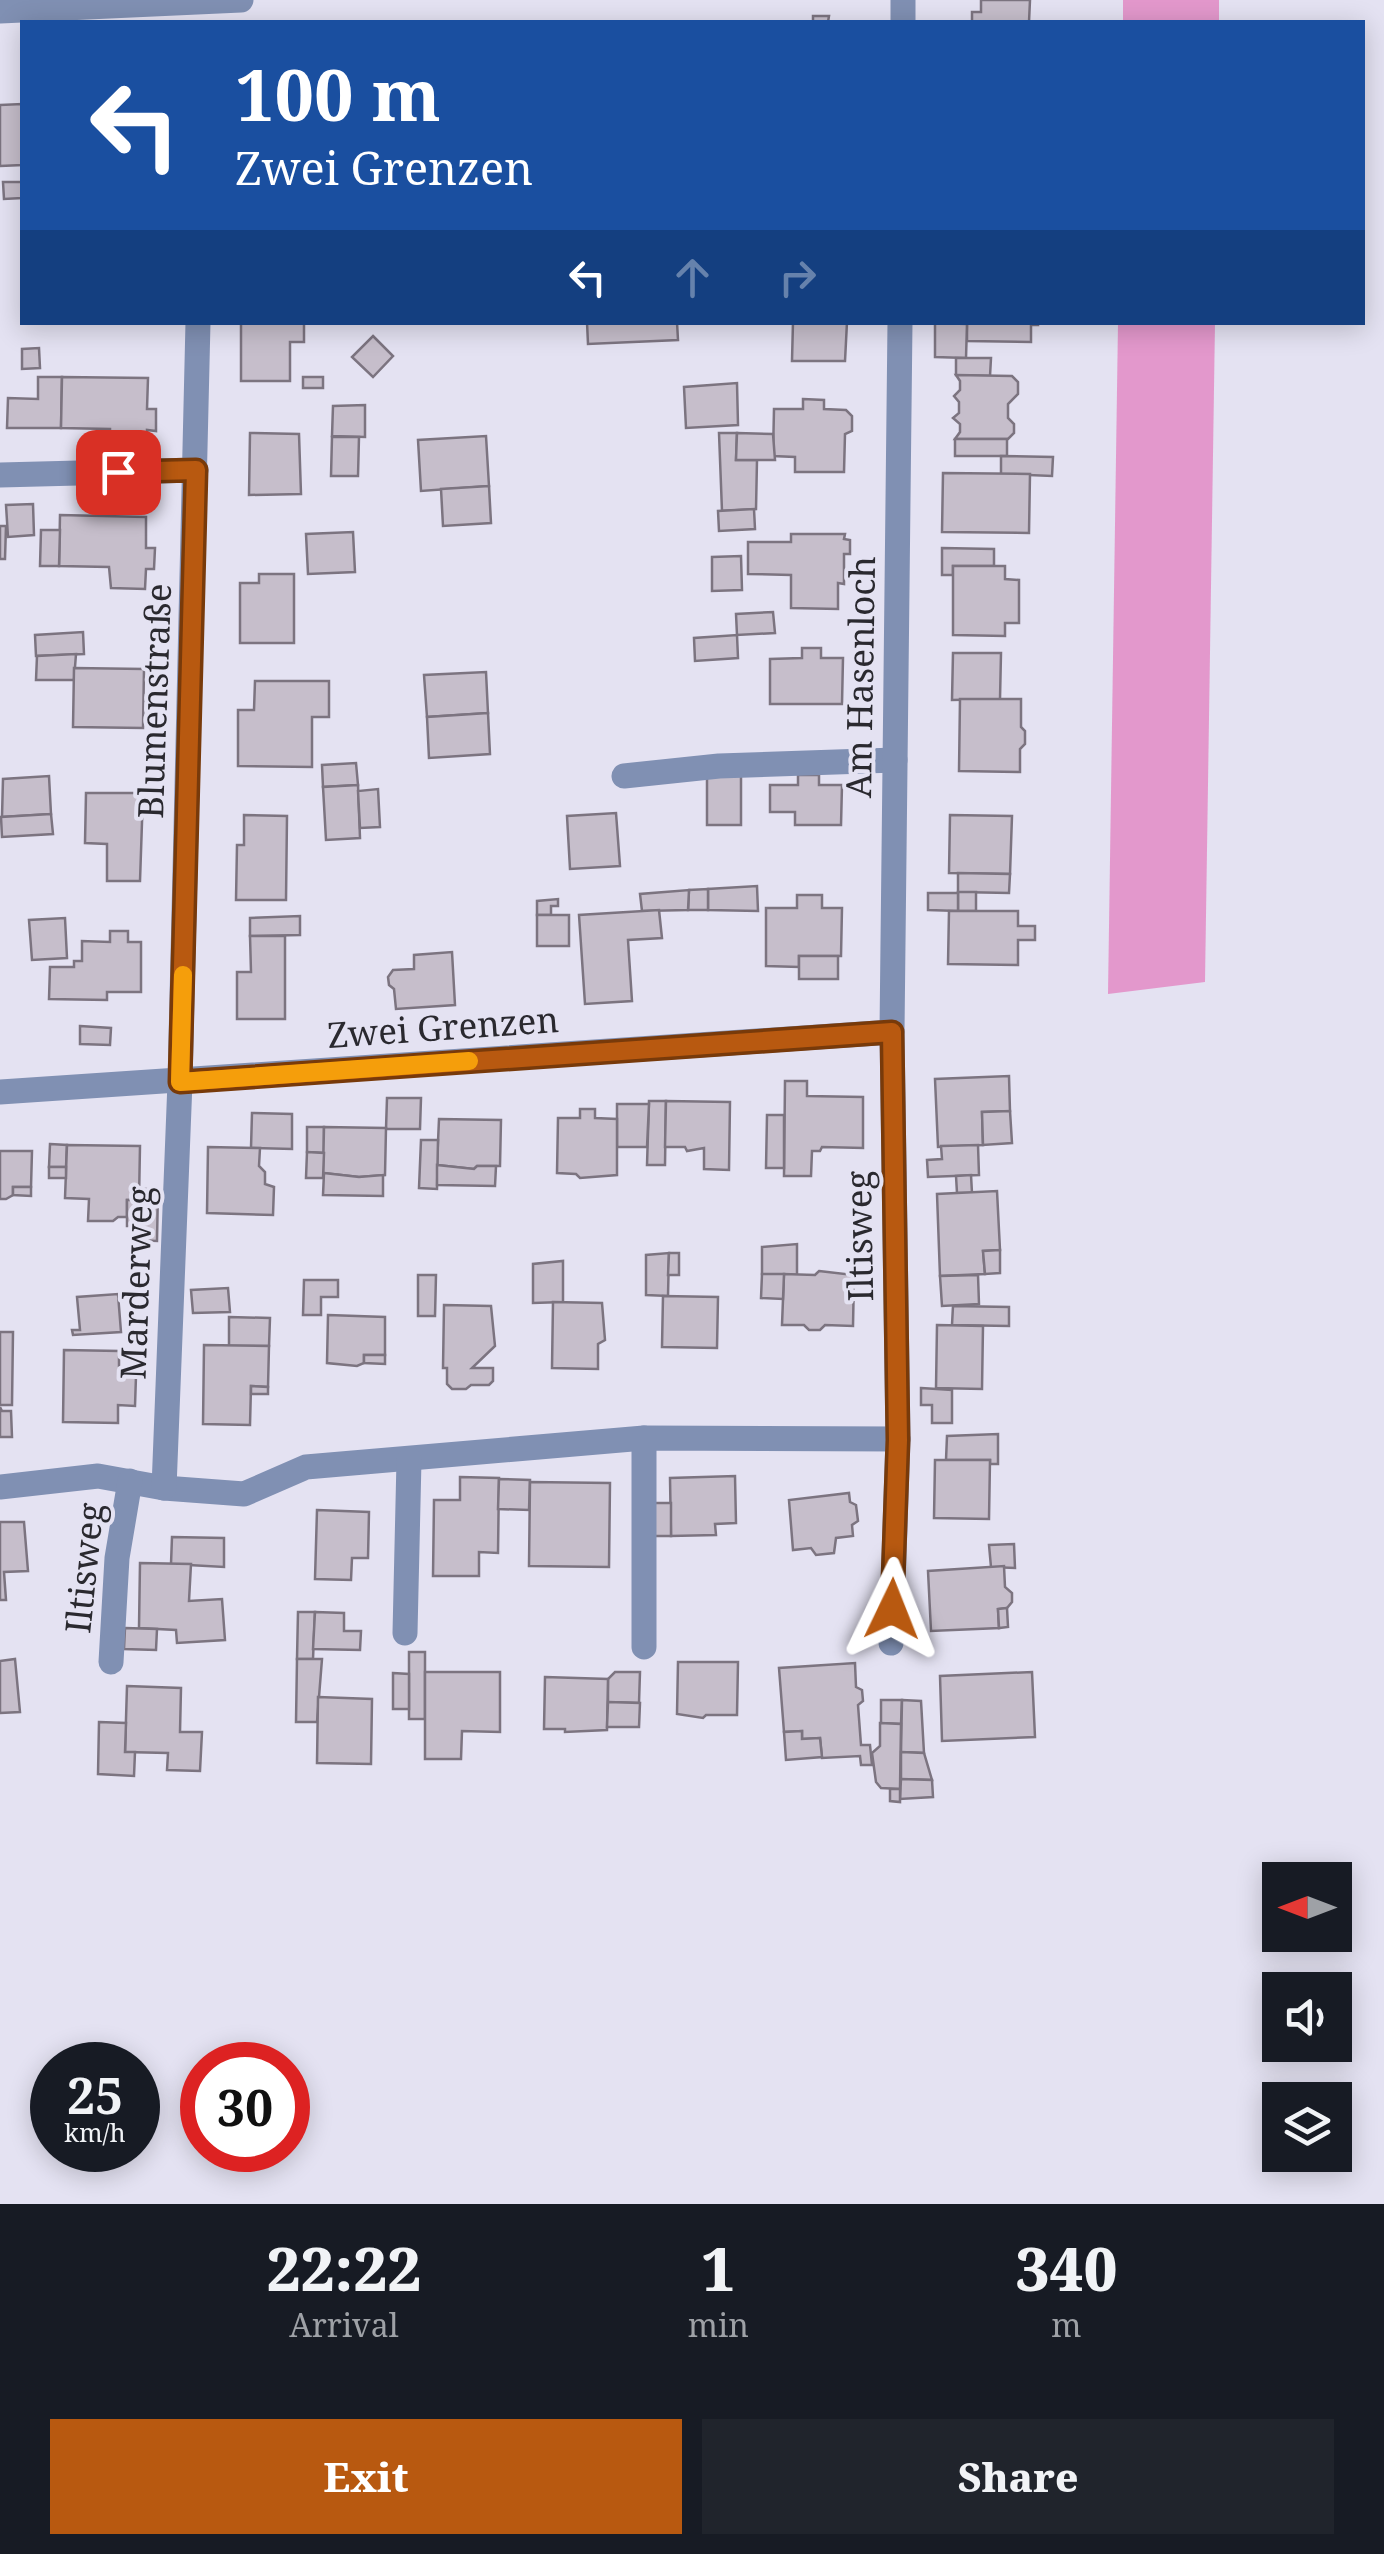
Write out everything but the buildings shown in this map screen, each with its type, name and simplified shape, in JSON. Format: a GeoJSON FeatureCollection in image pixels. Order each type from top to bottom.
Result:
{"type":"FeatureCollection","features":[{"type":"Feature","properties":{"kind":"street"},"geometry":{"type":"LineString","coordinates":[[0,11],[202,12],[241,0]]}},
{"type":"Feature","properties":{"kind":"street","name":"Blumenstraße"},"geometry":{"type":"LineString","coordinates":[[180,1082],[198,325]]}},
{"type":"Feature","properties":{"kind":"street","name":"Am Hasenloch"},"geometry":{"type":"LineString","coordinates":[[892,1032],[900,325]]}},
{"type":"Feature","properties":{"kind":"street"},"geometry":{"type":"LineString","coordinates":[[0,475],[196,470]]}},
{"type":"Feature","properties":{"kind":"street"},"geometry":{"type":"LineString","coordinates":[[624,776],[719,766],[895,760]]}},
{"type":"Feature","properties":{"kind":"street","name":"Zwei Grenzen"},"geometry":{"type":"LineString","coordinates":[[0,1092],[892,1032]]}},
{"type":"Feature","properties":{"kind":"street","name":"Iltisweg"},"geometry":{"type":"LineString","coordinates":[[891,1643],[898,1440],[892,1032]]}},
{"type":"Feature","properties":{"kind":"street","name":"Marderweg"},"geometry":{"type":"LineString","coordinates":[[164,1488],[180,1082]]}},
{"type":"Feature","properties":{"kind":"street"},"geometry":{"type":"LineString","coordinates":[[644,1438],[644,1647]]}},
{"type":"Feature","properties":{"kind":"street","name":"Iltisweg"},"geometry":{"type":"LineString","coordinates":[[0,1487],[98,1476],[164,1488],[244,1494],[306,1467],[644,1438],[898,1440]]}},
{"type":"Feature","properties":{"kind":"street"},"geometry":{"type":"LineString","coordinates":[[405,1633],[408,1460]]}},
{"type":"Feature","properties":{"kind":"street","name":"Iltisweg"},"geometry":{"type":"LineString","coordinates":[[111,1662],[117,1558],[130,1482]]}},
{"type":"Feature","properties":{"kind":"shaded area"},"geometry":{"type":"Polygon","coordinates":[[[1123,0],[1219,0],[1219,20],[1123,20],[1123,0]]]}},
{"type":"Feature","properties":{"kind":"shaded area"},"geometry":{"type":"Polygon","coordinates":[[[1118,325],[1215,325],[1205,982],[1108,994],[1118,325]]]}},
{"type":"Feature","properties":{"kind":"slow traffic"},"geometry":{"type":"LineString","coordinates":[[183,975],[180,1082],[469,1061]]}},
{"type":"Feature","properties":{"kind":"route"},"geometry":{"type":"LineString","coordinates":[[118,472],[196,470],[180,1082],[892,1032],[898,1440],[892,1609]]}}]}
